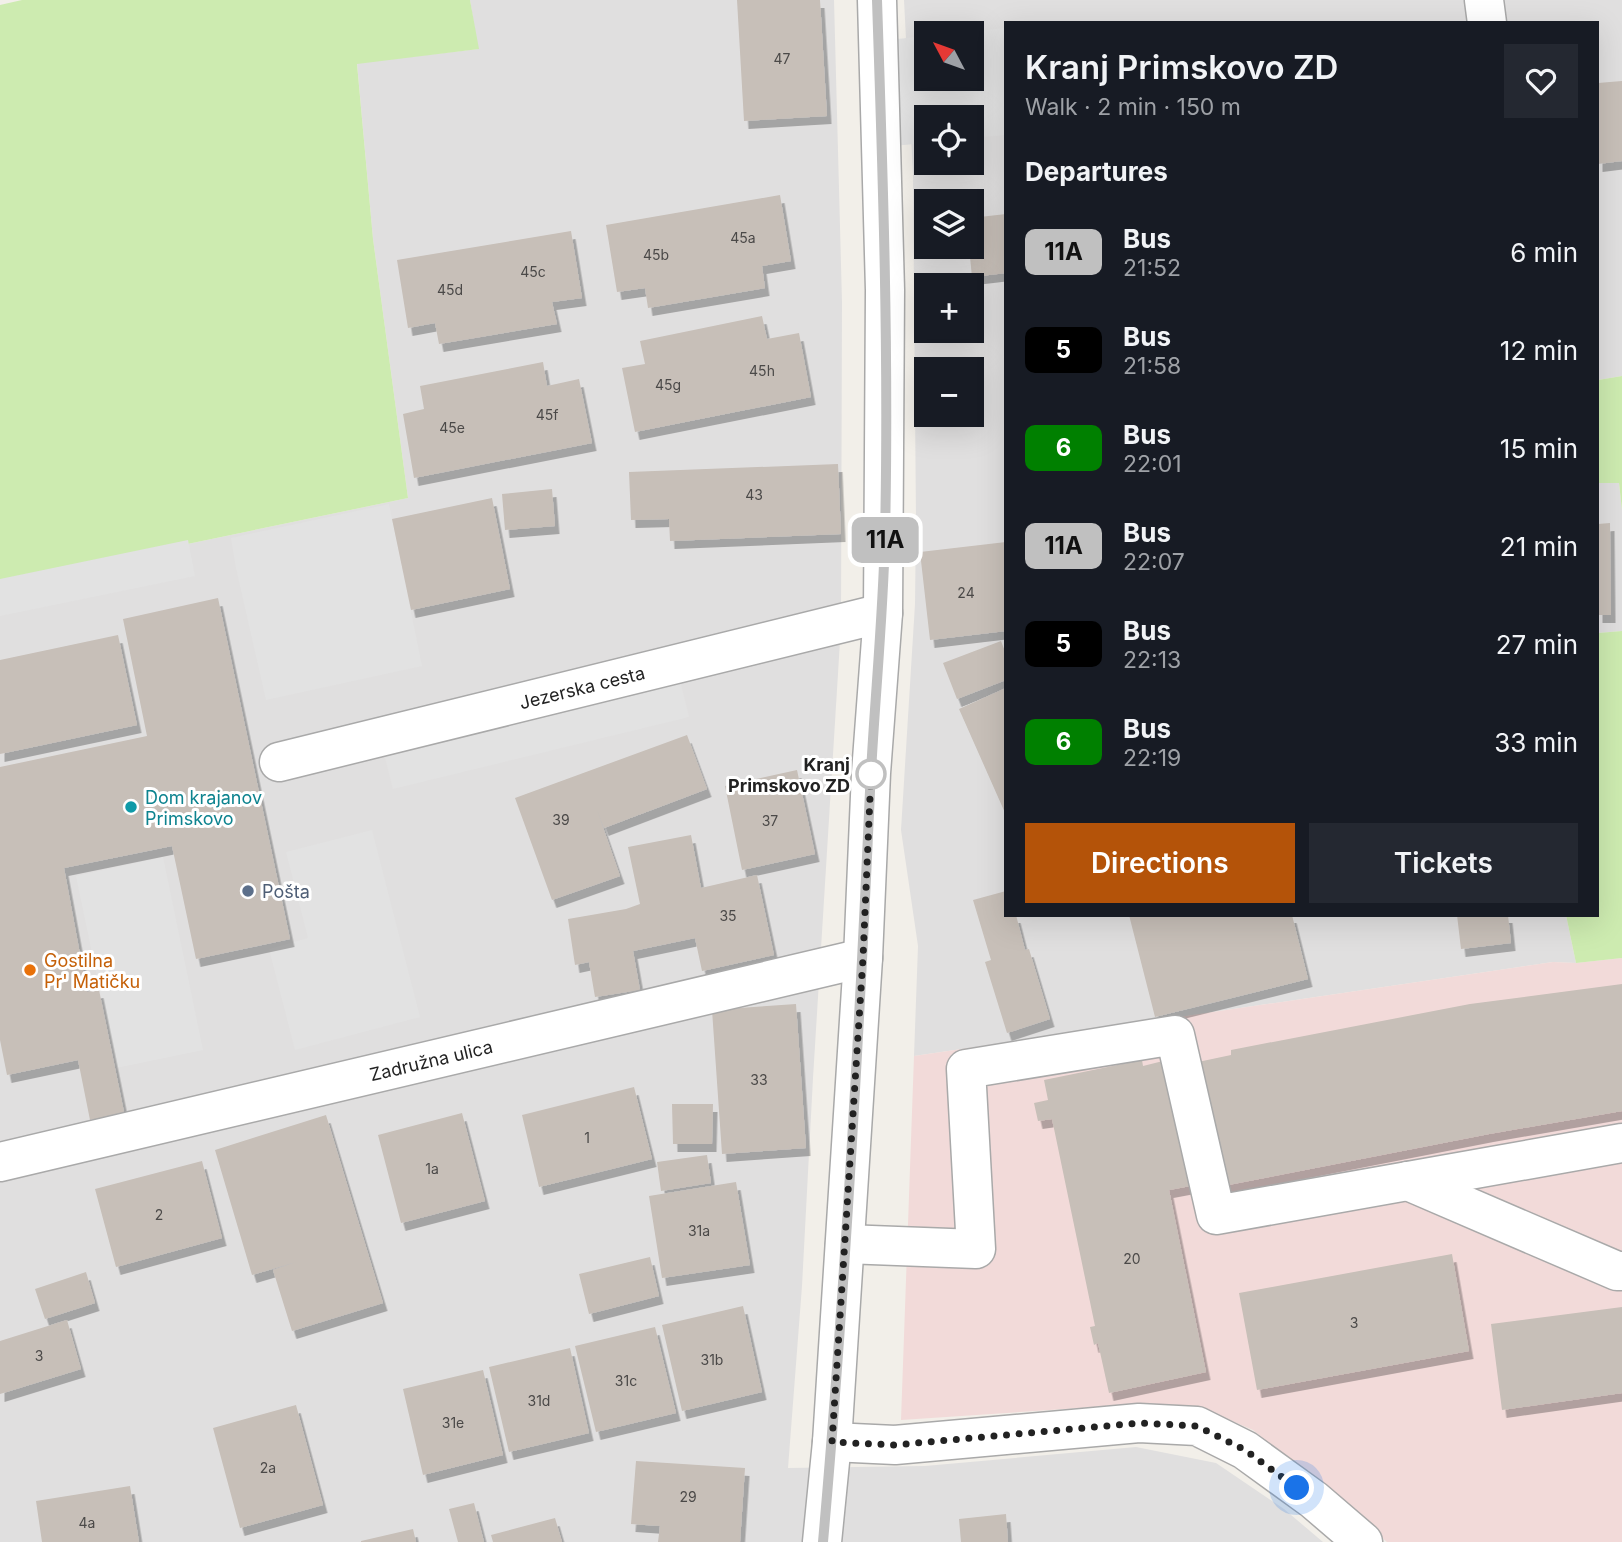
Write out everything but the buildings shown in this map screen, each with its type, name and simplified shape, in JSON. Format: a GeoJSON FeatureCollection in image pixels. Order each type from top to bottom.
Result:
{"type":"FeatureCollection","features":[{"type":"Feature","properties":{"kind":"street"},"geometry":{"type":"LineString","coordinates":[[822,1542],[832,1442],[863,958],[871,773],[883,613],[885,290],[877,0]]}},
{"type":"Feature","properties":{"kind":"street"},"geometry":{"type":"LineString","coordinates":[[1484,0],[1487,21]]}},
{"type":"Feature","properties":{"kind":"street","name":"Jezerska cesta"},"geometry":{"type":"LineString","coordinates":[[279,762],[883,613]]}},
{"type":"Feature","properties":{"kind":"street","name":"Zadružna ulica"},"geometry":{"type":"LineString","coordinates":[[0,1162],[863,958]]}},
{"type":"Feature","properties":{"kind":"street"},"geometry":{"type":"LineString","coordinates":[[845,1244],[976,1249],[966,1069],[1175,1035],[1216,1215],[1622,1143]]}},
{"type":"Feature","properties":{"kind":"street"},"geometry":{"type":"LineString","coordinates":[[1408,1181],[1622,1271]]}},
{"type":"Feature","properties":{"kind":"street"},"geometry":{"type":"LineString","coordinates":[[832,1442],[895,1445],[1139,1423],[1197,1426],[1245,1450],[1314,1500],[1363,1542]]}},
{"type":"Feature","properties":{"kind":"shaded area"},"geometry":{"type":"Polygon","coordinates":[[[470,0],[834,0],[842,302],[841,625],[802,1286],[788,1468],[925,1466],[1136,1447],[1216,1463],[1284,1509],[1323,1542],[0,1542],[0,583],[408,498],[373,239],[357,63],[478,49],[470,0]]]}},
{"type":"Feature","properties":{"kind":"shaded area"},"geometry":{"type":"Polygon","coordinates":[[[904,0],[1622,0],[1622,376],[1599,380],[1599,21],[1004,21],[1004,917],[1566,917],[1576,963],[1553,962],[914,1056],[918,946],[901,830],[915,604],[915,427],[984,427],[984,357],[915,357],[914,343],[984,343],[984,273],[914,273],[914,290],[913,175],[904,0]]]}},
{"type":"Feature","properties":{"kind":"shaded area"},"geometry":{"type":"Polygon","coordinates":[[[1004,28],[1004,135],[984,137],[984,105],[914,105],[914,144],[881,147],[878,41],[914,37],[914,91],[984,91],[984,30],[1004,28]]]}},
{"type":"Feature","properties":{"kind":"shaded area"},"geometry":{"type":"Polygon","coordinates":[[[1599,483],[1619,483],[1622,510],[1622,631],[1599,633],[1599,483]]]}},
{"type":"Feature","properties":{"kind":"shaded area"},"geometry":{"type":"Polygon","coordinates":[[[389,504],[422,666],[266,700],[231,538],[389,504]]]}},
{"type":"Feature","properties":{"kind":"shaded area"},"geometry":{"type":"Polygon","coordinates":[[[188,540],[195,576],[0,616],[0,579],[188,540]]]}},
{"type":"Feature","properties":{"kind":"shaded area"},"geometry":{"type":"Polygon","coordinates":[[[676,665],[689,717],[393,789],[380,737],[676,665]]]}},
{"type":"Feature","properties":{"kind":"shaded area"},"geometry":{"type":"Polygon","coordinates":[[[372,830],[420,1017],[295,1050],[269,949],[308,938],[286,852],[372,830]]]}},
{"type":"Feature","properties":{"kind":"shaded area"},"geometry":{"type":"Polygon","coordinates":[[[163,857],[203,1050],[116,1068],[76,876],[163,857]]]}},
{"type":"Feature","properties":{"kind":"shaded area"},"geometry":{"type":"Polygon","coordinates":[[[1622,958],[1622,1542],[1387,1542],[1253,1430],[1197,1406],[1125,1405],[901,1420],[914,1056],[1553,962],[1576,963],[1622,958]]]}},
{"type":"Feature","properties":{"kind":"green space"},"geometry":{"type":"Polygon","coordinates":[[[22,0],[470,0],[479,49],[357,64],[373,239],[408,498],[0,583],[0,5],[22,0]]]}},
{"type":"Feature","properties":{"kind":"green space"},"geometry":{"type":"Polygon","coordinates":[[[1622,376],[1622,510],[1619,483],[1599,483],[1599,380],[1622,376]]]}},
{"type":"Feature","properties":{"kind":"green space"},"geometry":{"type":"Polygon","coordinates":[[[1622,631],[1622,958],[1576,963],[1566,917],[1599,917],[1599,633],[1622,631]]]}},
{"type":"Feature","properties":{"kind":"bus line","name":"11A"},"geometry":{"type":"LineString","coordinates":[[823,1542],[832,1442],[863,958],[871,773],[883,613],[885,290],[877,0]]}},
{"type":"Feature","properties":{"kind":"place","name":"Kranj Primskovo ZD"},"geometry":{"type":"Point","coordinates":[871,774]}},
{"type":"Feature","properties":{"kind":"place","name":"Dom krajanov Primskovo"},"geometry":{"type":"Point","coordinates":[131,807]}},
{"type":"Feature","properties":{"kind":"place","name":"Pošta"},"geometry":{"type":"Point","coordinates":[248,891]}},
{"type":"Feature","properties":{"kind":"place","name":"Gostilna Pr' Matičku"},"geometry":{"type":"Point","coordinates":[30,970]}},
{"type":"Feature","properties":{"kind":"route"},"geometry":{"type":"LineString","coordinates":[[871,774],[863,958],[832,1442],[895,1445],[1139,1423],[1197,1426],[1245,1450],[1297,1488]]}}]}
